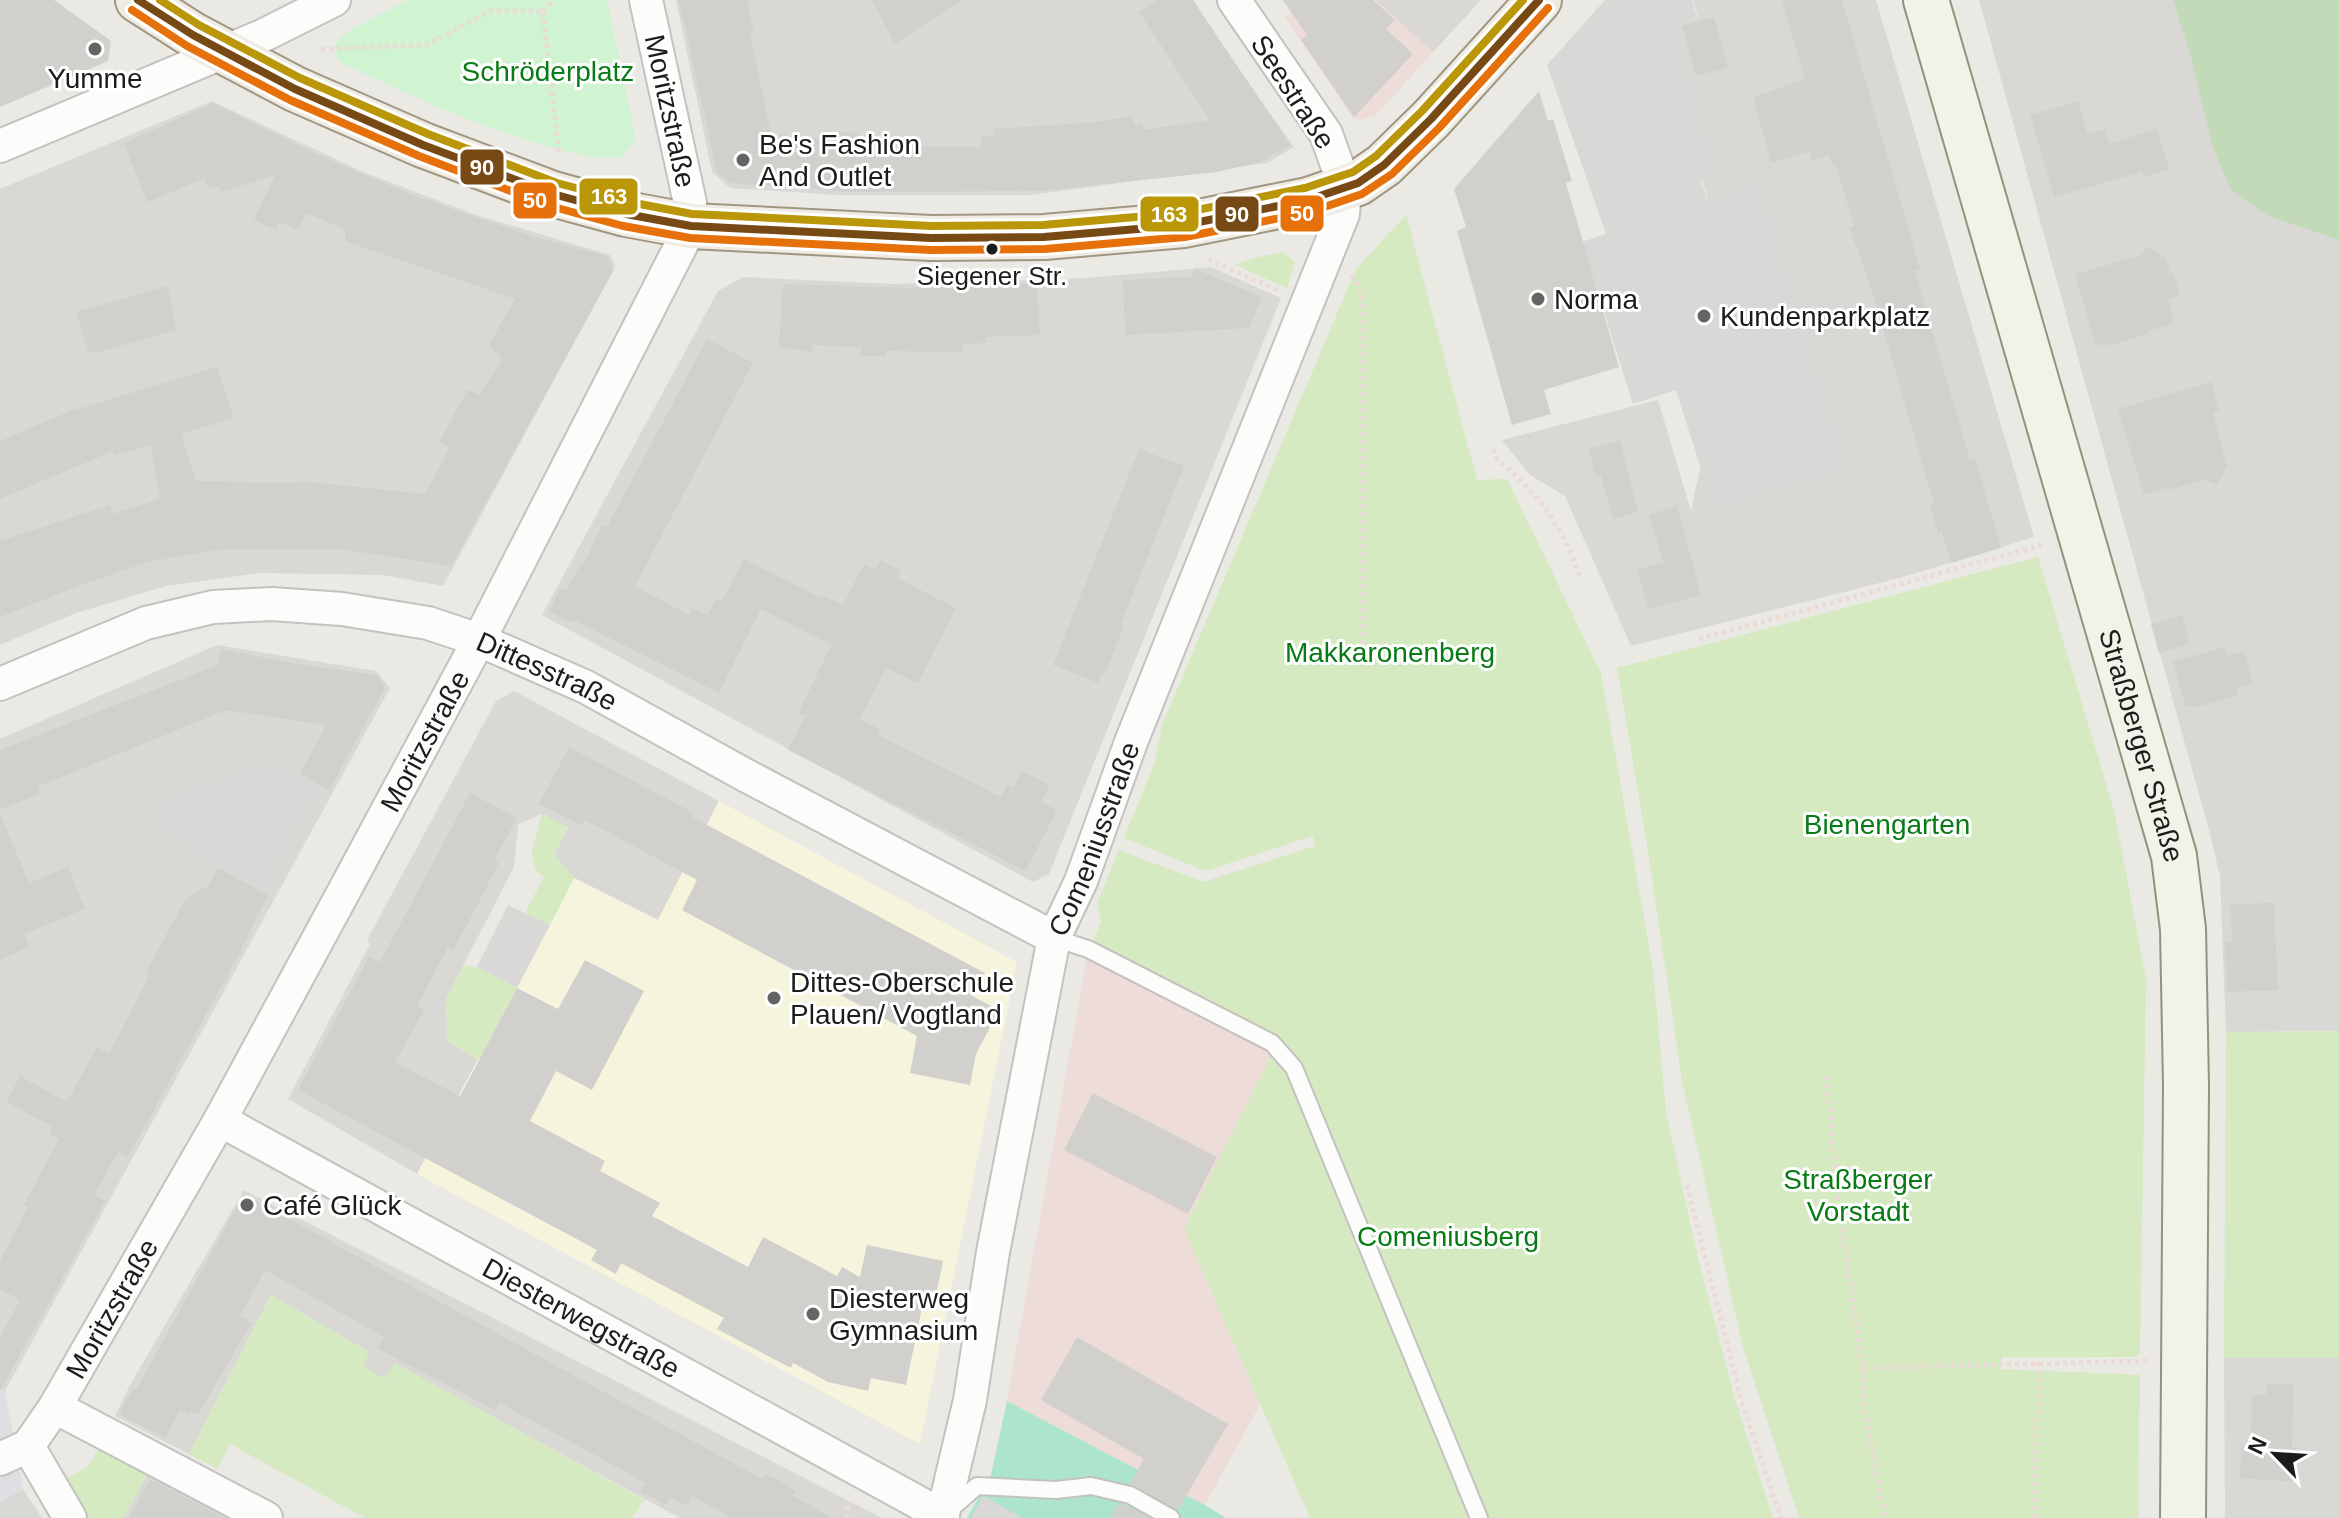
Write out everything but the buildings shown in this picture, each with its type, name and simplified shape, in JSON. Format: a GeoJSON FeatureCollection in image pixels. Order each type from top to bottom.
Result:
{"type":"FeatureCollection","features":[{"type":"Feature","properties":{"kind":"main road"},"geometry":{"type":"LineString","coordinates":[[138,0],[223,52],[295,89],[423,145],[586,203],[691,226],[916,237],[1044,237],[1184,225],[1295,203],[1358,183],[1384,165],[1431,119],[1539,0]]}},
{"type":"Feature","properties":{"kind":"main road","name":"Straßberger Straße"},"geometry":{"type":"LineString","coordinates":[[1926,0],[2174,856],[2183,929],[2186,1086],[2183,1518]]}},
{"type":"Feature","properties":{"kind":"street"},"geometry":{"type":"LineString","coordinates":[[0,146],[262,36],[334,0]]}},
{"type":"Feature","properties":{"kind":"street","name":"Moritzstraße"},"geometry":{"type":"LineString","coordinates":[[14,1453],[55,1407],[220,1120],[479,640],[691,226],[690,203],[646,0]]}},
{"type":"Feature","properties":{"kind":"street","name":"Seestraße"},"geometry":{"type":"LineString","coordinates":[[1234,0],[1326,134],[1345,187]]}},
{"type":"Feature","properties":{"kind":"street","name":"Comeniusstraße"},"geometry":{"type":"LineString","coordinates":[[942,1517],[970,1400],[993,1252],[1054,938],[1081,881],[1131,742],[1334,241],[1343,214],[1345,187]]}},
{"type":"Feature","properties":{"kind":"street","name":"Dittesstraße"},"geometry":{"type":"LineString","coordinates":[[0,684],[146,623],[213,607],[272,604],[342,609],[428,623],[479,640],[586,687],[745,775],[1054,938]]}},
{"type":"Feature","properties":{"kind":"street","name":"Diesterwegstraße"},"geometry":{"type":"LineString","coordinates":[[220,1120],[942,1517]]}},
{"type":"Feature","properties":{"kind":"street"},"geometry":{"type":"LineString","coordinates":[[55,1407],[266,1518]]}},
{"type":"Feature","properties":{"kind":"street"},"geometry":{"type":"LineString","coordinates":[[14,1453],[70,1518]]}},
{"type":"Feature","properties":{"kind":"lane"},"geometry":{"type":"LineString","coordinates":[[1054,938],[1088,949],[1272,1043],[1294,1068],[1479,1518]]}},
{"type":"Feature","properties":{"kind":"lane"},"geometry":{"type":"LineString","coordinates":[[942,1517],[977,1486],[1056,1490],[1091,1486],[1130,1495],[1171,1518]]}},
{"type":"Feature","properties":{"kind":"path"},"geometry":{"type":"LineString","coordinates":[[552,0],[543,11],[559,155]]}},
{"type":"Feature","properties":{"kind":"path"},"geometry":{"type":"LineString","coordinates":[[321,49],[426,45],[490,11],[543,11]]}},
{"type":"Feature","properties":{"kind":"path"},"geometry":{"type":"LineString","coordinates":[[1203,257],[1283,293]]}},
{"type":"Feature","properties":{"kind":"path"},"geometry":{"type":"LineString","coordinates":[[1347,272],[1357,283],[1362,297],[1363,317],[1362,665]]}},
{"type":"Feature","properties":{"kind":"path"},"geometry":{"type":"LineString","coordinates":[[1494,449],[1496,458],[1541,501],[1561,533],[1581,580]]}},
{"type":"Feature","properties":{"kind":"path"},"geometry":{"type":"LineString","coordinates":[[1699,639],[2046,544],[2051,557]]}},
{"type":"Feature","properties":{"kind":"path"},"geometry":{"type":"LineString","coordinates":[[1827,1076],[1838,1205],[1863,1368],[1866,1417],[1885,1518]]}},
{"type":"Feature","properties":{"kind":"path"},"geometry":{"type":"LineString","coordinates":[[1687,1185],[1742,1403],[1781,1518]]}},
{"type":"Feature","properties":{"kind":"path"},"geometry":{"type":"LineString","coordinates":[[2148,1369],[2149,1346]]}},
{"type":"Feature","properties":{"kind":"path"},"geometry":{"type":"LineString","coordinates":[[1863,1368],[2148,1361]]}},
{"type":"Feature","properties":{"kind":"path"},"geometry":{"type":"LineString","coordinates":[[2036,1518],[2038,1362]]}},
{"type":"Feature","properties":{"kind":"shaded area"},"geometry":{"type":"Polygon","coordinates":[[[676,0],[1190,0],[1294,147],[1267,163],[1031,195],[837,195],[730,188],[712,172],[676,0]]]}},
{"type":"Feature","properties":{"kind":"shaded area"},"geometry":{"type":"Polygon","coordinates":[[[1310,0],[1375,0],[1433,52],[1376,115],[1361,120],[1353,118],[1285,17],[1310,0]]]}},
{"type":"Feature","properties":{"kind":"shaded area"},"geometry":{"type":"Polygon","coordinates":[[[1375,0],[1481,0],[1433,52],[1375,0]]]}},
{"type":"Feature","properties":{"kind":"shaded area","name":"Kundenparkplatz"},"geometry":{"type":"Polygon","coordinates":[[[1605,0],[1692,0],[1697,17],[1675,24],[1720,175],[1701,181],[1707,199],[1760,182],[1849,468],[1714,510],[1676,390],[1633,404],[1582,242],[1606,234],[1547,65],[1605,0]]]}},
{"type":"Feature","properties":{"kind":"shaded area"},"geometry":{"type":"Polygon","coordinates":[[[1693,0],[1876,0],[2034,537],[1907,576],[1631,646],[1565,496],[1530,475],[1502,440],[1658,400],[1691,511],[1761,182],[1708,199],[1702,181],[1720,174],[1675,24],[1698,17],[1693,0]]]}},
{"type":"Feature","properties":{"kind":"shaded area"},"geometry":{"type":"Polygon","coordinates":[[[1979,0],[2307,0],[2339,87],[2339,1031],[2226,1032],[2220,876],[2210,834],[1979,0]]]}},
{"type":"Feature","properties":{"kind":"shaded area"},"geometry":{"type":"Polygon","coordinates":[[[2173,0],[2339,0],[2339,240],[2268,216],[2231,190],[2213,148],[2190,53],[2173,0]]]}},
{"type":"Feature","properties":{"kind":"shaded area"},"geometry":{"type":"Polygon","coordinates":[[[212,101],[361,171],[476,215],[610,255],[615,267],[443,586],[383,575],[260,573],[166,586],[76,613],[0,645],[0,189],[212,101]]]}},
{"type":"Feature","properties":{"kind":"shaded area"},"geometry":{"type":"Polygon","coordinates":[[[1211,267],[1281,298],[1049,874],[1033,882],[542,615],[718,291],[743,277],[895,284],[1086,278],[1211,267]]]}},
{"type":"Feature","properties":{"kind":"shaded area"},"geometry":{"type":"Polygon","coordinates":[[[217,645],[376,671],[390,688],[5,1391],[0,1390],[0,739],[217,645]]]}},
{"type":"Feature","properties":{"kind":"shaded area"},"geometry":{"type":"Polygon","coordinates":[[[514,691],[719,801],[658,920],[574,878],[554,854],[568,828],[542,814],[518,824],[514,867],[446,999],[447,1041],[479,1060],[417,1174],[288,1099],[370,944],[367,940],[496,701],[514,691]]]}},
{"type":"Feature","properties":{"kind":"shaded area"},"geometry":{"type":"Polygon","coordinates":[[[275,763],[322,786],[264,893],[146,825],[162,804],[176,794],[229,773],[275,763]]]}},
{"type":"Feature","properties":{"kind":"shaded area"},"geometry":{"type":"Polygon","coordinates":[[[719,801],[1017,962],[920,1444],[417,1174],[574,878],[658,920],[719,801]]]}},
{"type":"Feature","properties":{"kind":"shaded area"},"geometry":{"type":"Polygon","coordinates":[[[508,905],[550,925],[517,988],[477,967],[508,905]]]}},
{"type":"Feature","properties":{"kind":"shaded area"},"geometry":{"type":"Polygon","coordinates":[[[1087,958],[1273,1052],[1184,1229],[1260,1404],[1205,1505],[1007,1401],[1087,958]]]}},
{"type":"Feature","properties":{"kind":"shaded area"},"geometry":{"type":"Polygon","coordinates":[[[244,1190],[882,1518],[680,1518],[395,1364],[385,1379],[362,1367],[369,1352],[271,1295],[189,1454],[115,1416],[244,1190]]]}},
{"type":"Feature","properties":{"kind":"shaded area"},"geometry":{"type":"Polygon","coordinates":[[[2224,1358],[2339,1358],[2339,1518],[2225,1518],[2224,1358]]]}},
{"type":"Feature","properties":{"kind":"shaded area"},"geometry":{"type":"Polygon","coordinates":[[[0,1390],[5,1391],[23,1489],[0,1502],[0,1390]]]}},
{"type":"Feature","properties":{"kind":"shaded area"},"geometry":{"type":"Polygon","coordinates":[[[149,1471],[234,1518],[123,1518],[149,1471]]]}},
{"type":"Feature","properties":{"kind":"shaded area"},"geometry":{"type":"Polygon","coordinates":[[[23,1489],[42,1518],[0,1518],[0,1502],[23,1489]]]}},
{"type":"Feature","properties":{"kind":"shaded area"},"geometry":{"type":"Polygon","coordinates":[[[983,1496],[1023,1518],[971,1518],[983,1496]]]}},
{"type":"Feature","properties":{"kind":"green space","name":"Schröderplatz"},"geometry":{"type":"Polygon","coordinates":[[[407,0],[607,0],[636,140],[622,157],[592,157],[563,150],[465,118],[338,61],[334,45],[345,33],[407,0]]]}},
{"type":"Feature","properties":{"kind":"green space","name":"Comeniusberg"},"geometry":{"type":"Polygon","coordinates":[[[1406,215],[1477,480],[1507,479],[1601,673],[1653,969],[1666,1112],[1698,1258],[1735,1399],[1773,1518],[1310,1518],[1184,1229],[1273,1052],[1087,958],[1101,921],[1097,904],[1119,850],[1203,882],[1315,846],[1313,836],[1205,871],[1124,838],[1154,764],[1162,725],[1356,269],[1406,215]]]}},
{"type":"Feature","properties":{"kind":"green space"},"geometry":{"type":"Polygon","coordinates":[[[1283,252],[1295,262],[1287,288],[1235,265],[1254,258],[1283,252]]]}},
{"type":"Feature","properties":{"kind":"green space"},"geometry":{"type":"Polygon","coordinates":[[[2038,557],[2114,810],[2146,979],[2140,1354],[2134,1357],[2002,1357],[2000,1369],[2140,1375],[2138,1518],[1799,1518],[1743,1347],[1682,1081],[1617,668],[2038,557]]]}},
{"type":"Feature","properties":{"kind":"green space"},"geometry":{"type":"Polygon","coordinates":[[[542,814],[568,827],[554,854],[574,878],[550,925],[525,913],[544,877],[535,870],[532,852],[542,814]]]}},
{"type":"Feature","properties":{"kind":"green space"},"geometry":{"type":"Polygon","coordinates":[[[464,965],[477,967],[517,988],[479,1060],[447,1041],[446,999],[464,965]]]}},
{"type":"Feature","properties":{"kind":"green space"},"geometry":{"type":"Polygon","coordinates":[[[2339,1031],[2339,1358],[2224,1358],[2226,1032],[2339,1031]]]}},
{"type":"Feature","properties":{"kind":"green space"},"geometry":{"type":"Polygon","coordinates":[[[271,1295],[369,1352],[363,1367],[385,1379],[395,1363],[645,1500],[632,1518],[365,1518],[230,1444],[217,1469],[189,1454],[271,1295]]]}},
{"type":"Feature","properties":{"kind":"green space"},"geometry":{"type":"Polygon","coordinates":[[[1007,1401],[1226,1518],[967,1518],[991,1475],[1007,1401]]]}},
{"type":"Feature","properties":{"kind":"green space"},"geometry":{"type":"Polygon","coordinates":[[[102,1438],[149,1471],[123,1518],[83,1518],[65,1478],[90,1464],[102,1438]]]}},
{"type":"Feature","properties":{"kind":"transit line","name":"90"},"geometry":{"type":"LineString","coordinates":[[138,0],[193,35],[295,89],[423,145],[553,194],[626,214],[691,226],[931,238],[1044,237],[1184,225],[1308,200],[1358,183],[1384,165],[1431,119],[1539,0]]}},
{"type":"Feature","properties":{"kind":"transit line","name":"163"},"geometry":{"type":"LineString","coordinates":[[160,0],[199,25],[300,78],[428,134],[557,183],[629,202],[692,214],[931,226],[1043,225],[1182,213],[1305,188],[1353,172],[1376,156],[1422,111],[1523,0]]}},
{"type":"Feature","properties":{"kind":"transit line","name":"50"},"geometry":{"type":"LineString","coordinates":[[132,10],[187,46],[290,100],[419,156],[550,206],[623,226],[690,238],[931,250],[1045,249],[1185,237],[1310,212],[1362,194],[1392,174],[1439,128],[1548,8]]}},
{"type":"Feature","properties":{"kind":"place","name":"Yumme"},"geometry":{"type":"Point","coordinates":[95,49]}},
{"type":"Feature","properties":{"kind":"place","name":"Be's Fashion And Outlet"},"geometry":{"type":"Point","coordinates":[743,160]}},
{"type":"Feature","properties":{"kind":"place","name":"Siegener Str."},"geometry":{"type":"Point","coordinates":[992,249]}},
{"type":"Feature","properties":{"kind":"place","name":"Norma"},"geometry":{"type":"Point","coordinates":[1538,299]}},
{"type":"Feature","properties":{"kind":"place","name":"Kundenparkplatz"},"geometry":{"type":"Point","coordinates":[1704,316]}},
{"type":"Feature","properties":{"kind":"place","name":"Dittes-Oberschule Plauen/ Vogtland"},"geometry":{"type":"Point","coordinates":[774,998]}},
{"type":"Feature","properties":{"kind":"place","name":"Café Glück"},"geometry":{"type":"Point","coordinates":[247,1205]}},
{"type":"Feature","properties":{"kind":"place","name":"Diesterweg Gymnasium"},"geometry":{"type":"Point","coordinates":[813,1314]}},
{"type":"Feature","properties":{"kind":"park label","name":"Makkaronenberg"},"geometry":{"type":"Point","coordinates":[1390,652]}},
{"type":"Feature","properties":{"kind":"park label","name":"Bienengarten"},"geometry":{"type":"Point","coordinates":[1887,824]}},
{"type":"Feature","properties":{"kind":"park label","name":"Straßberger Vorstadt"},"geometry":{"type":"Point","coordinates":[1858,1195]}}]}
